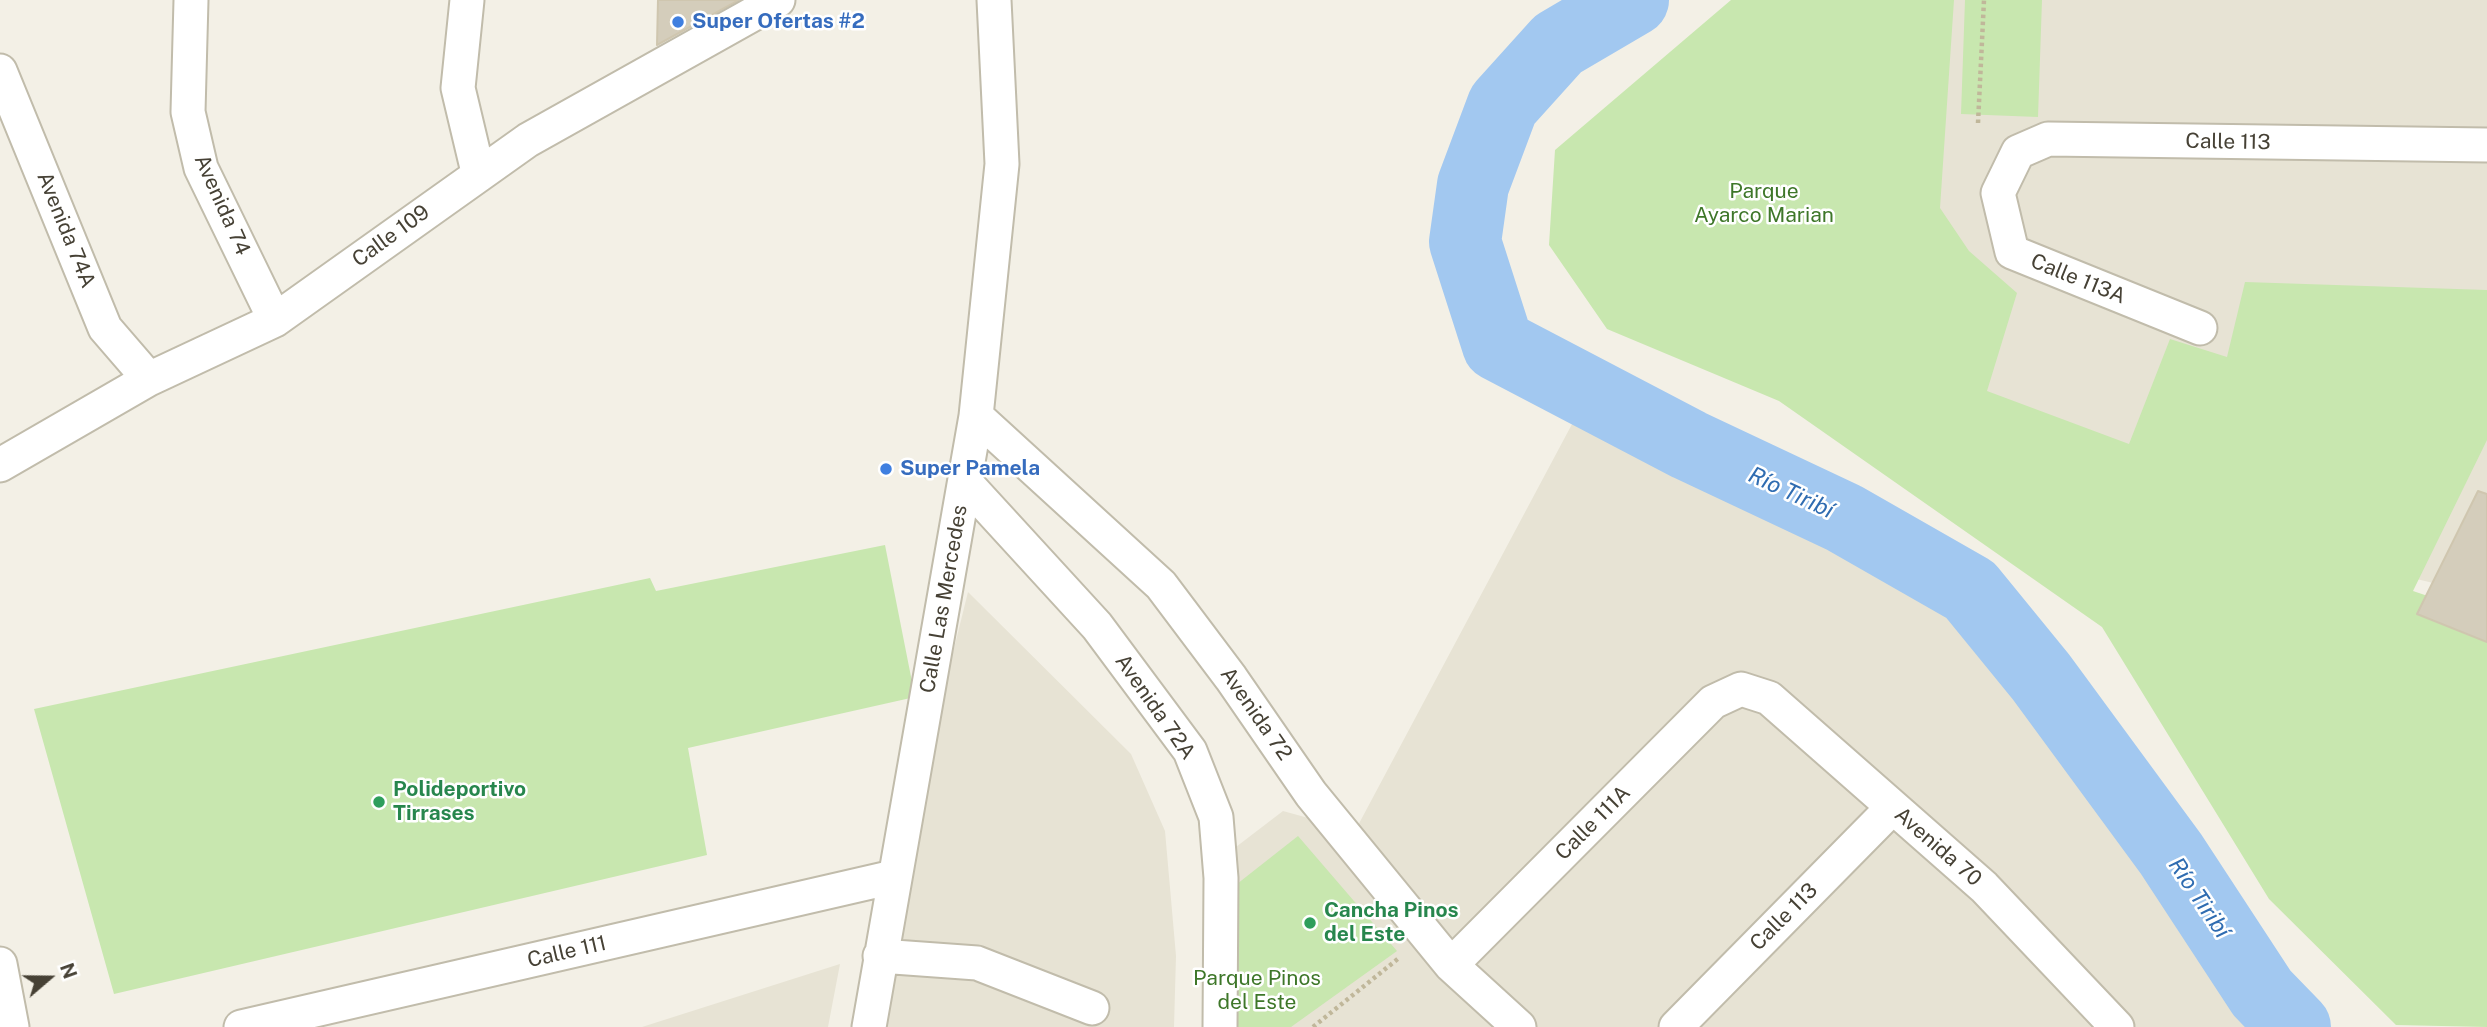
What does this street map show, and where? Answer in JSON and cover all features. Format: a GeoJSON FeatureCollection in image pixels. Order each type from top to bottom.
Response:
{"type":"FeatureCollection","features":[{"type":"Feature","properties":{"kind":"street","name":"Avenida 74"},"geometry":{"type":"LineString","coordinates":[[191,0],[188,112],[201,168],[275,320]]}},
{"type":"Feature","properties":{"kind":"street"},"geometry":{"type":"LineString","coordinates":[[467,0],[458,88],[478,172]]}},
{"type":"Feature","properties":{"kind":"street","name":"Calle 109"},"geometry":{"type":"LineString","coordinates":[[0,465],[149,379],[275,320],[478,172],[528,140],[778,0]]}},
{"type":"Feature","properties":{"kind":"street","name":"Calle Las Mercedes"},"geometry":{"type":"LineString","coordinates":[[869,1027],[893,877],[976,416],[1002,164],[994,0]]}},
{"type":"Feature","properties":{"kind":"street","name":"Avenida 74A"},"geometry":{"type":"LineString","coordinates":[[0,71],[105,328],[149,379]]}},
{"type":"Feature","properties":{"kind":"street","name":"Calle 113"},"geometry":{"type":"LineString","coordinates":[[1997,193],[2018,152],[2048,139],[2487,145]]}},
{"type":"Feature","properties":{"kind":"street","name":"Calle 113A"},"geometry":{"type":"LineString","coordinates":[[1997,193],[2012,252],[2200,328]]}},
{"type":"Feature","properties":{"kind":"street","name":"Avenida 72"},"geometry":{"type":"LineString","coordinates":[[976,416],[1161,585],[1231,678],[1311,794],[1451,965],[1519,1027]]}},
{"type":"Feature","properties":{"kind":"street","name":"Avenida 72A"},"geometry":{"type":"LineString","coordinates":[[965,482],[1097,626],[1150,694],[1189,751],[1216,817],[1221,878],[1220,1027]]}},
{"type":"Feature","properties":{"kind":"street","name":"Avenida 70"},"geometry":{"type":"LineString","coordinates":[[1741,689],[1769,698],[1984,887],[2117,1027]]}},
{"type":"Feature","properties":{"kind":"street","name":"Calle 111A"},"geometry":{"type":"LineString","coordinates":[[1451,965],[1713,702],[1741,689]]}},
{"type":"Feature","properties":{"kind":"street","name":"Calle 113"},"geometry":{"type":"LineString","coordinates":[[1676,1027],[1893,807]]}},
{"type":"Feature","properties":{"kind":"street","name":"Calle 111"},"geometry":{"type":"LineString","coordinates":[[241,1027],[893,877]]}},
{"type":"Feature","properties":{"kind":"street"},"geometry":{"type":"LineString","coordinates":[[880,956],[976,963],[1092,1008]]}},
{"type":"Feature","properties":{"kind":"street"},"geometry":{"type":"LineString","coordinates":[[0,964],[12,1027]]}},
{"type":"Feature","properties":{"kind":"path"},"geometry":{"type":"LineString","coordinates":[[1978,123],[1984,0]]}},
{"type":"Feature","properties":{"kind":"path"},"geometry":{"type":"LineString","coordinates":[[1313,1027],[1427,935]]}},
{"type":"Feature","properties":{"kind":"shaded area"},"geometry":{"type":"Polygon","coordinates":[[[1772,0],[2487,0],[2487,596],[2313,554],[1935,443],[1772,0]]]}},
{"type":"Feature","properties":{"kind":"shaded area"},"geometry":{"type":"Polygon","coordinates":[[[1579,411],[1961,614],[2262,1027],[1235,1027],[1232,850],[1283,811],[1355,831],[1579,411]]]}},
{"type":"Feature","properties":{"kind":"shaded area"},"geometry":{"type":"Polygon","coordinates":[[[968,592],[1131,754],[1165,831],[1176,956],[1174,1027],[886,1027],[940,705],[968,592]]]}},
{"type":"Feature","properties":{"kind":"shaded area"},"geometry":{"type":"Polygon","coordinates":[[[840,964],[828,1027],[642,1027],[840,964]]]}},
{"type":"Feature","properties":{"kind":"green space","name":"Parque Ayarco Marian"},"geometry":{"type":"Polygon","coordinates":[[[1731,0],[1954,0],[1940,208],[1969,251],[2017,293],[1987,391],[2129,444],[2170,339],[2227,357],[2245,282],[2487,290],[2487,440],[2413,591],[2487,616],[2487,1027],[2396,1025],[2269,899],[2102,627],[1779,401],[1607,329],[1549,245],[1555,150],[1731,0]]]}},
{"type":"Feature","properties":{"kind":"green space"},"geometry":{"type":"Polygon","coordinates":[[[1965,0],[2042,0],[2038,117],[1961,114],[1965,0]]]}},
{"type":"Feature","properties":{"kind":"green space","name":"Polideportivo Tirrases"},"geometry":{"type":"Polygon","coordinates":[[[885,545],[915,697],[688,748],[707,855],[114,994],[34,709],[650,578],[656,591],[885,545]]]}},
{"type":"Feature","properties":{"kind":"green space","name":"Cancha Pinos del Este"},"geometry":{"type":"Polygon","coordinates":[[[1298,836],[1397,951],[1291,1027],[1220,1027],[1223,895],[1298,836]]]}},
{"type":"Feature","properties":{"kind":"building","name":"Super Ofertas #2"},"geometry":{"type":"Polygon","coordinates":[[[658,0],[739,0],[657,45],[658,0]]]}},
{"type":"Feature","properties":{"kind":"building"},"geometry":{"type":"Polygon","coordinates":[[[2478,491],[2487,494],[2487,642],[2417,614],[2478,491]]]}},
{"type":"Feature","properties":{"kind":"waterway","name":"Río Tiribí"},"geometry":{"type":"LineString","coordinates":[[1633,0],[1558,44],[1503,105],[1473,185],[1465,242],[1498,345],[1689,445],[1844,518],[1970,590],[2041,677],[2171,854],[2262,993],[2295,1027]]}},
{"type":"Feature","properties":{"kind":"place","name":"Super Ofertas #2"},"geometry":{"type":"Point","coordinates":[678,22]}},
{"type":"Feature","properties":{"kind":"place","name":"Super Pamela"},"geometry":{"type":"Point","coordinates":[886,469]}},
{"type":"Feature","properties":{"kind":"place","name":"Polideportivo Tirrases"},"geometry":{"type":"Point","coordinates":[379,802]}},
{"type":"Feature","properties":{"kind":"place","name":"Cancha Pinos del Este"},"geometry":{"type":"Point","coordinates":[1310,923]}},
{"type":"Feature","properties":{"kind":"park label","name":"Parque Pinos del Este"},"geometry":{"type":"Point","coordinates":[1257,991]}}]}
